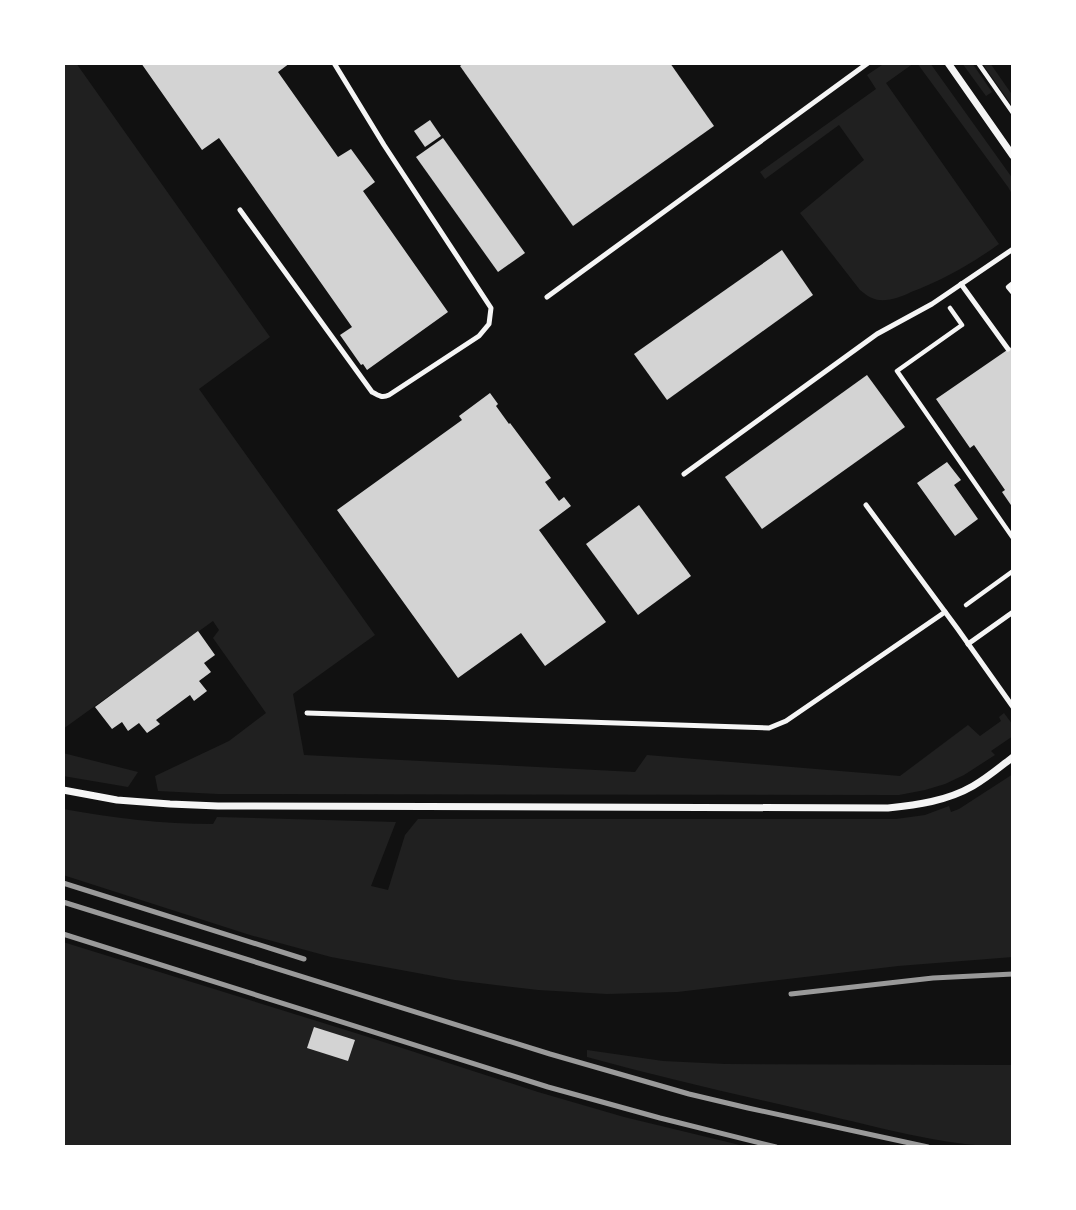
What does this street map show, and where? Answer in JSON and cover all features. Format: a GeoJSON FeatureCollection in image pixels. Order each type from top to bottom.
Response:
{"type":"FeatureCollection","features":[{"type":"Feature","properties":{"kind":"street"},"geometry":{"type":"LineString","coordinates":[[948,63],[1013,156]]}},
{"type":"Feature","properties":{"kind":"street"},"geometry":{"type":"LineString","coordinates":[[63,790],[117,800],[218,806],[888,808],[921,805],[946,798],[971,787],[1013,757]]}},
{"type":"Feature","properties":{"kind":"lane"},"geometry":{"type":"LineString","coordinates":[[240,210],[372,392],[378,396],[389,395],[479,336],[489,324],[491,308],[384,145],[334,63]]}},
{"type":"Feature","properties":{"kind":"lane"},"geometry":{"type":"LineString","coordinates":[[547,297],[868,63]]}},
{"type":"Feature","properties":{"kind":"lane"},"geometry":{"type":"LineString","coordinates":[[684,474],[877,334],[942,297],[1013,248]]}},
{"type":"Feature","properties":{"kind":"lane"},"geometry":{"type":"LineString","coordinates":[[961,284],[1008,349]]}},
{"type":"Feature","properties":{"kind":"lane"},"geometry":{"type":"LineString","coordinates":[[866,505],[1013,707]]}},
{"type":"Feature","properties":{"kind":"lane"},"geometry":{"type":"LineString","coordinates":[[307,713],[769,728],[786,721],[945,611]]}},
{"type":"Feature","properties":{"kind":"lane"},"geometry":{"type":"LineString","coordinates":[[968,643],[1013,612]]}},
{"type":"Feature","properties":{"kind":"path"},"geometry":{"type":"LineString","coordinates":[[978,63],[1013,113]]}},
{"type":"Feature","properties":{"kind":"path"},"geometry":{"type":"LineString","coordinates":[[1013,284],[1009,287],[1013,293]]}},
{"type":"Feature","properties":{"kind":"path"},"geometry":{"type":"LineString","coordinates":[[942,297],[962,325],[897,371],[1013,538]]}},
{"type":"Feature","properties":{"kind":"path"},"geometry":{"type":"LineString","coordinates":[[966,605],[1013,571]]}},
{"type":"Feature","properties":{"kind":"shaded area"},"geometry":{"type":"Polygon","coordinates":[[[63,63],[76,63],[270,337],[199,389],[375,635],[293,694],[304,755],[635,772],[647,755],[900,776],[968,725],[980,736],[1001,721],[999,717],[1004,713],[1013,725],[1013,736],[991,751],[995,755],[964,775],[945,784],[899,795],[218,794],[158,791],[155,776],[229,741],[266,713],[213,638],[219,630],[213,621],[63,729],[63,63]]]}},
{"type":"Feature","properties":{"kind":"shaded area"},"geometry":{"type":"Polygon","coordinates":[[[885,63],[914,63],[886,83],[999,244],[934,282],[899,297],[883,300],[860,290],[800,213],[864,160],[839,125],[765,179],[760,172],[876,89],[867,75],[885,63]]]}},
{"type":"Feature","properties":{"kind":"shaded area"},"geometry":{"type":"Polygon","coordinates":[[[917,63],[930,63],[1013,179],[1013,199],[1008,187],[917,63]]]}},
{"type":"Feature","properties":{"kind":"shaded area"},"geometry":{"type":"Polygon","coordinates":[[[962,63],[972,63],[992,92],[986,96],[962,63]]]}},
{"type":"Feature","properties":{"kind":"shaded area"},"geometry":{"type":"Polygon","coordinates":[[[982,63],[990,63],[1013,96],[1013,107],[982,63]]]}},
{"type":"Feature","properties":{"kind":"shaded area"},"geometry":{"type":"Polygon","coordinates":[[[63,753],[138,772],[128,787],[63,776],[63,753]]]}},
{"type":"Feature","properties":{"kind":"shaded area"},"geometry":{"type":"Polygon","coordinates":[[[1013,774],[1013,957],[898,966],[677,992],[607,994],[538,990],[455,980],[331,957],[250,935],[63,875],[63,809],[138,820],[194,824],[213,824],[217,817],[396,822],[371,886],[388,890],[405,835],[418,819],[896,819],[925,815],[949,806],[951,812],[959,809],[1013,774]]]}},
{"type":"Feature","properties":{"kind":"shaded area"},"geometry":{"type":"Polygon","coordinates":[[[63,942],[538,1092],[624,1117],[748,1147],[63,1147],[63,942]]]}},
{"type":"Feature","properties":{"kind":"shaded area"},"geometry":{"type":"Polygon","coordinates":[[[587,1050],[663,1061],[725,1064],[1013,1065],[1013,1147],[944,1141],[898,1132],[617,1065],[587,1057],[587,1050]]]}},
{"type":"Feature","properties":{"kind":"building"},"geometry":{"type":"Polygon","coordinates":[[[141,63],[290,63],[278,72],[338,157],[351,149],[375,182],[363,191],[448,312],[367,370],[340,335],[352,327],[219,138],[202,150],[141,63]]]}},
{"type":"Feature","properties":{"kind":"building"},"geometry":{"type":"Polygon","coordinates":[[[464,63],[670,63],[714,126],[573,226],[460,66],[464,63]]]}},
{"type":"Feature","properties":{"kind":"building"},"geometry":{"type":"Polygon","coordinates":[[[430,120],[441,136],[425,147],[414,131],[430,120]]]}},
{"type":"Feature","properties":{"kind":"building"},"geometry":{"type":"Polygon","coordinates":[[[443,138],[525,253],[498,272],[416,157],[443,138]]]}},
{"type":"Feature","properties":{"kind":"building"},"geometry":{"type":"Polygon","coordinates":[[[782,250],[813,295],[667,400],[634,354],[782,250]]]}},
{"type":"Feature","properties":{"kind":"building"},"geometry":{"type":"Polygon","coordinates":[[[1013,346],[1013,508],[1002,492],[1005,490],[974,445],[970,448],[936,399],[1013,346]]]}},
{"type":"Feature","properties":{"kind":"building"},"geometry":{"type":"Polygon","coordinates":[[[867,375],[905,427],[762,529],[725,477],[867,375]]]}},
{"type":"Feature","properties":{"kind":"building"},"geometry":{"type":"Polygon","coordinates":[[[490,393],[498,404],[496,406],[551,478],[545,482],[559,501],[564,497],[571,506],[539,530],[606,622],[545,666],[521,633],[458,678],[337,510],[462,420],[459,416],[490,393]]]}},
{"type":"Feature","properties":{"kind":"building"},"geometry":{"type":"Polygon","coordinates":[[[947,462],[961,480],[954,485],[978,519],[955,536],[917,483],[947,462]]]}},
{"type":"Feature","properties":{"kind":"building"},"geometry":{"type":"Polygon","coordinates":[[[639,505],[691,576],[638,615],[586,544],[639,505]]]}},
{"type":"Feature","properties":{"kind":"building"},"geometry":{"type":"Polygon","coordinates":[[[198,631],[215,655],[204,663],[211,672],[199,681],[207,691],[194,701],[190,695],[156,720],[160,724],[147,733],[139,723],[128,731],[122,722],[112,729],[95,707],[198,631]]]}},
{"type":"Feature","properties":{"kind":"building"},"geometry":{"type":"Polygon","coordinates":[[[314,1027],[355,1040],[348,1061],[307,1048],[314,1027]]]}},
{"type":"Feature","properties":{"kind":"railway"},"geometry":{"type":"LineString","coordinates":[[63,883],[304,959]]}},
{"type":"Feature","properties":{"kind":"railway"},"geometry":{"type":"LineString","coordinates":[[63,902],[550,1054],[689,1094],[928,1147]]}},
{"type":"Feature","properties":{"kind":"railway"},"geometry":{"type":"LineString","coordinates":[[63,934],[548,1087],[776,1147]]}},
{"type":"Feature","properties":{"kind":"railway"},"geometry":{"type":"LineString","coordinates":[[791,994],[933,978],[1013,974]]}}]}
